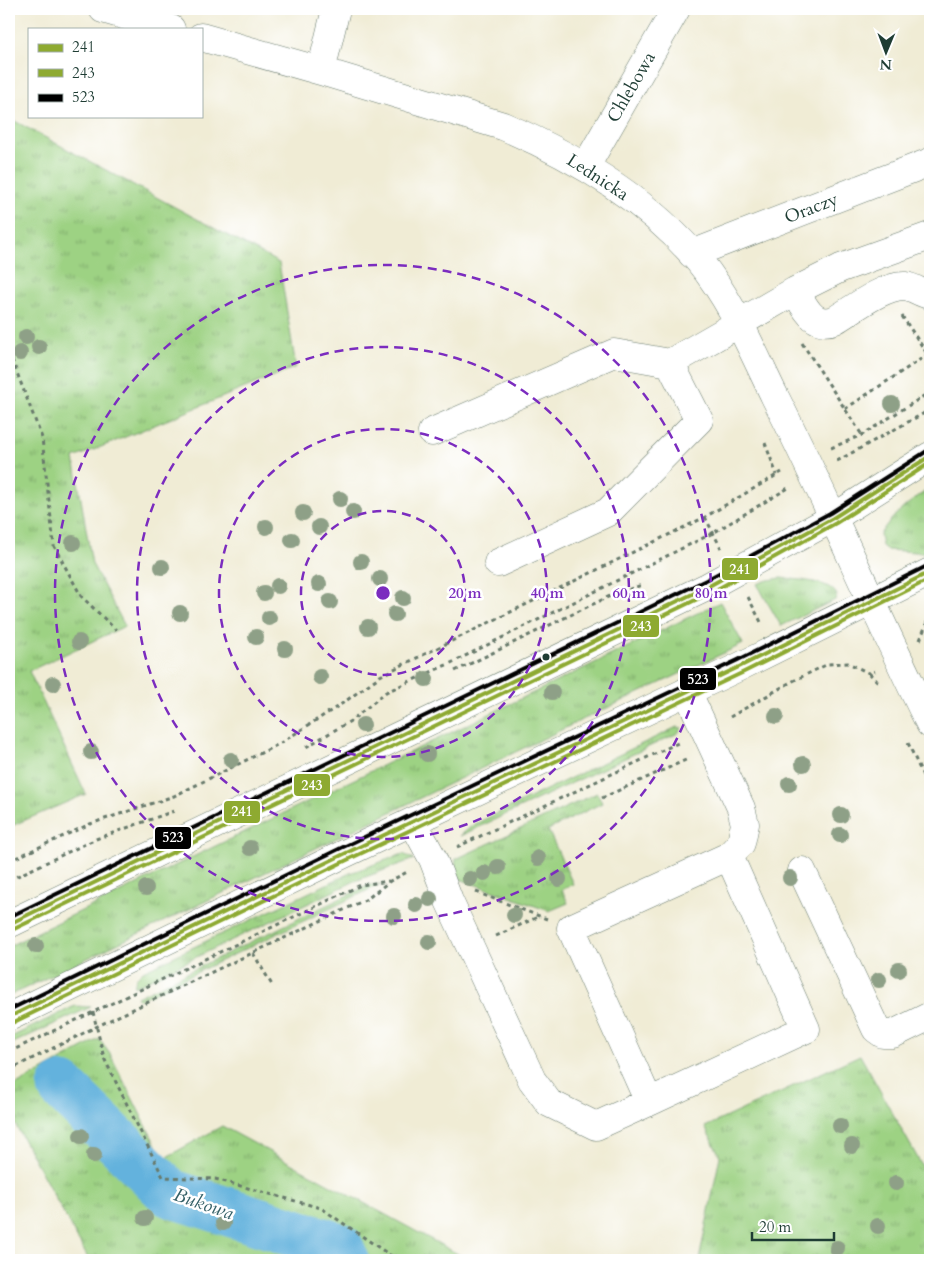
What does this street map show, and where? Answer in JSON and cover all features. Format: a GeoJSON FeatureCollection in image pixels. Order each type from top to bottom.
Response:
{"type":"FeatureCollection","features":[{"type":"Feature","properties":{"kind":"main road"},"geometry":{"type":"LineString","coordinates":[[103,9],[168,28]]}},
{"type":"Feature","properties":{"kind":"main road"},"geometry":{"type":"LineString","coordinates":[[321,71],[336,9]]}},
{"type":"Feature","properties":{"kind":"main road","name":"Chlebowa"},"geometry":{"type":"LineString","coordinates":[[586,166],[676,9]]}},
{"type":"Feature","properties":{"kind":"main road","name":"Lednicka"},"geometry":{"type":"LineString","coordinates":[[202,37],[503,126],[586,166],[646,209],[692,254],[720,288],[798,441],[871,603],[930,724]]}},
{"type":"Feature","properties":{"kind":"main road","name":"Oraczy"},"geometry":{"type":"LineString","coordinates":[[692,254],[930,162]]}},
{"type":"Feature","properties":{"kind":"main road"},"geometry":{"type":"LineString","coordinates":[[432,432],[614,353],[670,363],[795,291],[841,268],[929,237]]}},
{"type":"Feature","properties":{"kind":"main road"},"geometry":{"type":"LineString","coordinates":[[795,291],[810,314],[817,320],[826,323],[835,320],[892,288],[906,286],[930,295]]}},
{"type":"Feature","properties":{"kind":"main road"},"geometry":{"type":"LineString","coordinates":[[498,563],[608,512],[699,420],[670,363]]}},
{"type":"Feature","properties":{"kind":"main road"},"geometry":{"type":"LineString","coordinates":[[9,924],[709,586],[833,518],[930,456]]}},
{"type":"Feature","properties":{"kind":"main road"},"geometry":{"type":"LineString","coordinates":[[9,1017],[871,603],[930,572]]}},
{"type":"Feature","properties":{"kind":"main road"},"geometry":{"type":"LineString","coordinates":[[649,1102],[571,928],[729,856],[741,844],[745,824],[741,808],[687,691]]}},
{"type":"Feature","properties":{"kind":"main road"},"geometry":{"type":"LineString","coordinates":[[414,822],[433,859],[449,901],[532,1080],[549,1103],[596,1126],[806,1029],[729,856]]}},
{"type":"Feature","properties":{"kind":"main road"},"geometry":{"type":"LineString","coordinates":[[802,871],[876,1029],[883,1034],[893,1034],[930,1016]]}},
{"type":"Feature","properties":{"kind":"path"},"geometry":{"type":"LineString","coordinates":[[845,409],[929,354],[886,290]]}},
{"type":"Feature","properties":{"kind":"path"},"geometry":{"type":"LineString","coordinates":[[800,339],[862,435]]}},
{"type":"Feature","properties":{"kind":"path"},"geometry":{"type":"LineString","coordinates":[[9,352],[42,438],[54,546],[81,596],[116,630]]}},
{"type":"Feature","properties":{"kind":"path"},"geometry":{"type":"LineString","coordinates":[[830,448],[862,435],[930,392]]}},
{"type":"Feature","properties":{"kind":"path"},"geometry":{"type":"LineString","coordinates":[[833,463],[930,410]]}},
{"type":"Feature","properties":{"kind":"path"},"geometry":{"type":"LineString","coordinates":[[9,862],[90,824],[174,796],[279,744],[343,703],[380,676],[705,517],[784,471]]}},
{"type":"Feature","properties":{"kind":"path"},"geometry":{"type":"LineString","coordinates":[[301,750],[352,720],[386,692],[451,663],[713,533],[788,488]]}},
{"type":"Feature","properties":{"kind":"path"},"geometry":{"type":"LineString","coordinates":[[705,517],[723,552]]}},
{"type":"Feature","properties":{"kind":"path"},"geometry":{"type":"LineString","coordinates":[[455,671],[612,595],[647,584]]}},
{"type":"Feature","properties":{"kind":"path"},"geometry":{"type":"LineString","coordinates":[[747,595],[764,627]]}},
{"type":"Feature","properties":{"kind":"path"},"geometry":{"type":"LineString","coordinates":[[918,646],[930,615]]}},
{"type":"Feature","properties":{"kind":"path"},"geometry":{"type":"LineString","coordinates":[[452,850],[706,730],[790,682],[828,664],[848,663],[869,673],[877,670]]}},
{"type":"Feature","properties":{"kind":"path"},"geometry":{"type":"LineString","coordinates":[[602,798],[685,761]]}},
{"type":"Feature","properties":{"kind":"path"},"geometry":{"type":"LineString","coordinates":[[9,880],[96,839],[182,808]]}},
{"type":"Feature","properties":{"kind":"path"},"geometry":{"type":"LineString","coordinates":[[9,1070],[97,1026],[367,899],[390,881],[412,870]]}},
{"type":"Feature","properties":{"kind":"path"},"geometry":{"type":"LineString","coordinates":[[9,1052],[361,885],[390,881]]}},
{"type":"Feature","properties":{"kind":"path"},"geometry":{"type":"LineString","coordinates":[[469,890],[571,928]]}},
{"type":"Feature","properties":{"kind":"path"},"geometry":{"type":"LineString","coordinates":[[493,937],[540,916]]}},
{"type":"Feature","properties":{"kind":"path"},"geometry":{"type":"LineString","coordinates":[[253,954],[272,985]]}},
{"type":"Feature","properties":{"kind":"path"},"geometry":{"type":"LineString","coordinates":[[93,1012],[104,1058],[164,1177],[215,1179],[321,1208],[397,1260]]}},
{"type":"Feature","properties":{"kind":"green space"},"geometry":{"type":"Polygon","coordinates":[[[9,118],[279,263],[296,367],[74,458],[92,564],[125,626],[29,671],[86,794],[9,827],[9,326],[13,325],[9,311],[9,118]]]}},
{"type":"Feature","properties":{"kind":"green space"},"geometry":{"type":"Polygon","coordinates":[[[930,488],[930,553],[887,550],[882,546],[880,534],[897,514],[930,488]]]}},
{"type":"Feature","properties":{"kind":"green space"},"geometry":{"type":"Polygon","coordinates":[[[781,578],[803,580],[827,586],[837,595],[835,600],[781,626],[757,584],[781,578]]]}},
{"type":"Feature","properties":{"kind":"green space"},"geometry":{"type":"Polygon","coordinates":[[[720,602],[743,644],[9,996],[9,946],[720,602]]]}},
{"type":"Feature","properties":{"kind":"green space"},"geometry":{"type":"Polygon","coordinates":[[[677,727],[682,728],[678,733],[460,836],[473,825],[677,727]]]}},
{"type":"Feature","properties":{"kind":"green space"},"geometry":{"type":"Polygon","coordinates":[[[597,793],[602,803],[548,830],[573,884],[562,890],[568,903],[549,911],[460,879],[455,865],[456,859],[597,793]]]}},
{"type":"Feature","properties":{"kind":"green space"},"geometry":{"type":"Polygon","coordinates":[[[403,854],[414,859],[355,881],[134,987],[136,978],[143,971],[350,873],[403,854]]]}},
{"type":"Feature","properties":{"kind":"green space"},"geometry":{"type":"Polygon","coordinates":[[[381,884],[139,1000],[137,997],[369,885],[381,884]]]}},
{"type":"Feature","properties":{"kind":"green space"},"geometry":{"type":"Polygon","coordinates":[[[75,1006],[91,1007],[9,1045],[9,1038],[75,1006]]]}},
{"type":"Feature","properties":{"kind":"green space"},"geometry":{"type":"Polygon","coordinates":[[[99,1039],[110,1054],[163,1159],[222,1126],[469,1260],[89,1260],[9,1113],[9,1089],[99,1039]]]}},
{"type":"Feature","properties":{"kind":"green space"},"geometry":{"type":"Polygon","coordinates":[[[860,1055],[930,1180],[930,1260],[699,1260],[720,1156],[705,1127],[860,1055]]]}},
{"type":"Feature","properties":{"kind":"waterway","name":"Bukowa"},"geometry":{"type":"LineString","coordinates":[[62,1087],[170,1193],[339,1247],[345,1260]]}},
{"type":"Feature","properties":{"kind":"transit line","name":"523"},"geometry":{"type":"LineString","coordinates":[[9,917],[706,580],[830,513],[927,451]]}},
{"type":"Feature","properties":{"kind":"transit line","name":"241"},"geometry":{"type":"LineString","coordinates":[[9,924],[709,586],[833,518],[930,456]]}},
{"type":"Feature","properties":{"kind":"transit line","name":"243"},"geometry":{"type":"LineString","coordinates":[[12,930],[712,592],[836,523],[930,463]]}},
{"type":"Feature","properties":{"kind":"transit line","name":"523"},"geometry":{"type":"LineString","coordinates":[[9,1010],[339,849],[738,660],[927,566]]}},
{"type":"Feature","properties":{"kind":"transit line","name":"241"},"geometry":{"type":"LineString","coordinates":[[9,1017],[342,855],[741,666],[930,572]]}},
{"type":"Feature","properties":{"kind":"transit line","name":"243"},"geometry":{"type":"LineString","coordinates":[[12,1023],[345,861],[744,672],[930,579]]}}]}
